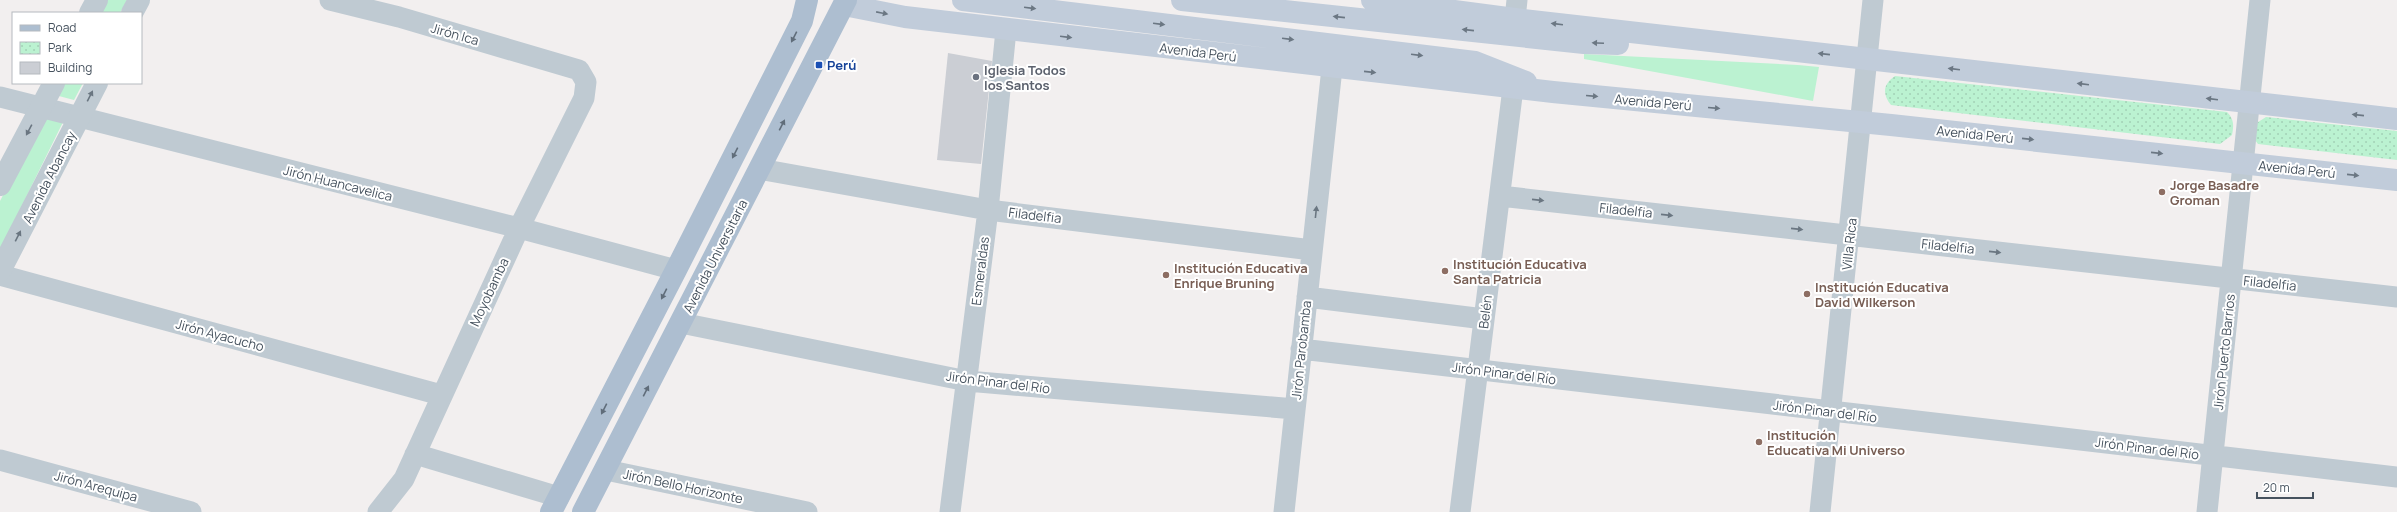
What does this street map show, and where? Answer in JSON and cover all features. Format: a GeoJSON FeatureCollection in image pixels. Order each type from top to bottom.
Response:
{"type":"FeatureCollection","features":[{"type":"Feature","properties":{"kind":"main road"},"geometry":{"type":"LineString","coordinates":[[555,504],[802,21],[806,0]]}},
{"type":"Feature","properties":{"kind":"main road","name":"Avenida Perú"},"geometry":{"type":"LineString","coordinates":[[963,0],[1476,62],[1553,92]]}},
{"type":"Feature","properties":{"kind":"main road"},"geometry":{"type":"LineString","coordinates":[[1182,0],[1584,43],[1791,51]]}},
{"type":"Feature","properties":{"kind":"main road"},"geometry":{"type":"LineString","coordinates":[[1372,0],[1516,9],[1791,51],[2250,104],[2397,119]]}},
{"type":"Feature","properties":{"kind":"main road","name":"Avenida Perú"},"geometry":{"type":"LineString","coordinates":[[845,2],[905,17],[1332,68],[1513,88],[1861,122],[2397,180]]}},
{"type":"Feature","properties":{"kind":"main road","name":"Avenida Universitaria"},"geometry":{"type":"LineString","coordinates":[[583,512],[606,470],[845,2]]}},
{"type":"Feature","properties":{"kind":"street"},"geometry":{"type":"LineString","coordinates":[[91,12],[97,0]]}},
{"type":"Feature","properties":{"kind":"street"},"geometry":{"type":"LineString","coordinates":[[133,12],[139,0]]}},
{"type":"Feature","properties":{"kind":"street","name":"Jirón Ica"},"geometry":{"type":"LineString","coordinates":[[330,0],[402,9],[579,70]]}},
{"type":"Feature","properties":{"kind":"street","name":"Villa Rica"},"geometry":{"type":"LineString","coordinates":[[1820,512],[1850,235],[1866,59],[1873,0]]}},
{"type":"Feature","properties":{"kind":"street","name":"Jirón Puerto Barrios"},"geometry":{"type":"LineString","coordinates":[[2207,512],[2260,0]]}},
{"type":"Feature","properties":{"kind":"street","name":"Esmeraldas"},"geometry":{"type":"LineString","coordinates":[[950,512],[988,210],[1006,30]]}},
{"type":"Feature","properties":{"kind":"street","name":"Jirón Parobamba"},"geometry":{"type":"LineString","coordinates":[[1284,512],[1332,68]]}},
{"type":"Feature","properties":{"kind":"street","name":"Moyobamba"},"geometry":{"type":"LineString","coordinates":[[378,512],[404,478],[519,228],[584,98],[586,82],[579,70]]}},
{"type":"Feature","properties":{"kind":"street"},"geometry":{"type":"LineString","coordinates":[[0,185],[53,84]]}},
{"type":"Feature","properties":{"kind":"street","name":"Avenida Abancay"},"geometry":{"type":"LineString","coordinates":[[0,271],[96,84]]}},
{"type":"Feature","properties":{"kind":"street","name":"Belén"},"geometry":{"type":"LineString","coordinates":[[1460,512],[1513,88]]}},
{"type":"Feature","properties":{"kind":"street","name":"Jirón Huancavelica"},"geometry":{"type":"LineString","coordinates":[[0,97],[519,228],[676,270]]}},
{"type":"Feature","properties":{"kind":"street","name":"Filadelfia"},"geometry":{"type":"LineString","coordinates":[[759,169],[988,210],[1312,250]]}},
{"type":"Feature","properties":{"kind":"street","name":"Filadelfia"},"geometry":{"type":"LineString","coordinates":[[1500,196],[2397,297]]}},
{"type":"Feature","properties":{"kind":"street","name":"Jirón Ayacucho"},"geometry":{"type":"LineString","coordinates":[[0,275],[441,395]]}},
{"type":"Feature","properties":{"kind":"street"},"geometry":{"type":"LineString","coordinates":[[1307,297],[1484,319]]}},
{"type":"Feature","properties":{"kind":"street","name":"Jirón Pinar del Río"},"geometry":{"type":"LineString","coordinates":[[681,323],[966,381],[1295,410]]}},
{"type":"Feature","properties":{"kind":"street","name":"Jirón Pinar del Río"},"geometry":{"type":"LineString","coordinates":[[1301,349],[2397,477]]}},
{"type":"Feature","properties":{"kind":"street"},"geometry":{"type":"LineString","coordinates":[[415,454],[555,504]]}},
{"type":"Feature","properties":{"kind":"street","name":"Jirón Arequipa"},"geometry":{"type":"LineString","coordinates":[[0,460],[155,508],[191,512]]}},
{"type":"Feature","properties":{"kind":"street","name":"Jirón Bello Horizonte"},"geometry":{"type":"LineString","coordinates":[[606,470],[807,512]]}},
{"type":"Feature","properties":{"kind":"green space"},"geometry":{"type":"Polygon","coordinates":[[[104,0],[127,0],[121,12],[98,12],[104,0]]]}},
{"type":"Feature","properties":{"kind":"green space"},"geometry":{"type":"Polygon","coordinates":[[[1584,54],[1819,67],[1813,101],[1584,59],[1584,54]]]}},
{"type":"Feature","properties":{"kind":"green space"},"geometry":{"type":"Polygon","coordinates":[[[1895,76],[2227,112],[2232,120],[2233,131],[2232,135],[2220,144],[1891,105],[1886,97],[1885,89],[1888,82],[1895,76]]]}},
{"type":"Feature","properties":{"kind":"green space"},"geometry":{"type":"Polygon","coordinates":[[[60,84],[82,84],[74,100],[55,95],[60,84]]]}},
{"type":"Feature","properties":{"kind":"green space"},"geometry":{"type":"Polygon","coordinates":[[[45,113],[64,120],[0,250],[0,201],[45,113]]]}},
{"type":"Feature","properties":{"kind":"green space"},"geometry":{"type":"Polygon","coordinates":[[[2266,117],[2397,131],[2397,160],[2258,144],[2255,140],[2255,124],[2266,117]]]}},
{"type":"Feature","properties":{"kind":"building"},"geometry":{"type":"Polygon","coordinates":[[[948,53],[992,61],[981,164],[937,160],[948,53]]]}},
{"type":"Feature","properties":{"kind":"place","name":"Perú"},"geometry":{"type":"Point","coordinates":[819,65]}},
{"type":"Feature","properties":{"kind":"place","name":"Iglesia Todos los Santos"},"geometry":{"type":"Point","coordinates":[976,77]}},
{"type":"Feature","properties":{"kind":"place","name":"Jorge Basadre Groman"},"geometry":{"type":"Point","coordinates":[2162,192]}},
{"type":"Feature","properties":{"kind":"place","name":"Institución Educativa Santa Patricia"},"geometry":{"type":"Point","coordinates":[1445,271]}},
{"type":"Feature","properties":{"kind":"place","name":"Institución Educativa Enrique Bruning"},"geometry":{"type":"Point","coordinates":[1166,275]}},
{"type":"Feature","properties":{"kind":"place","name":"Institución Educativa David Wilkerson"},"geometry":{"type":"Point","coordinates":[1807,294]}},
{"type":"Feature","properties":{"kind":"place","name":"Institución Educativa Mi Universo"},"geometry":{"type":"Point","coordinates":[1759,442]}}]}
